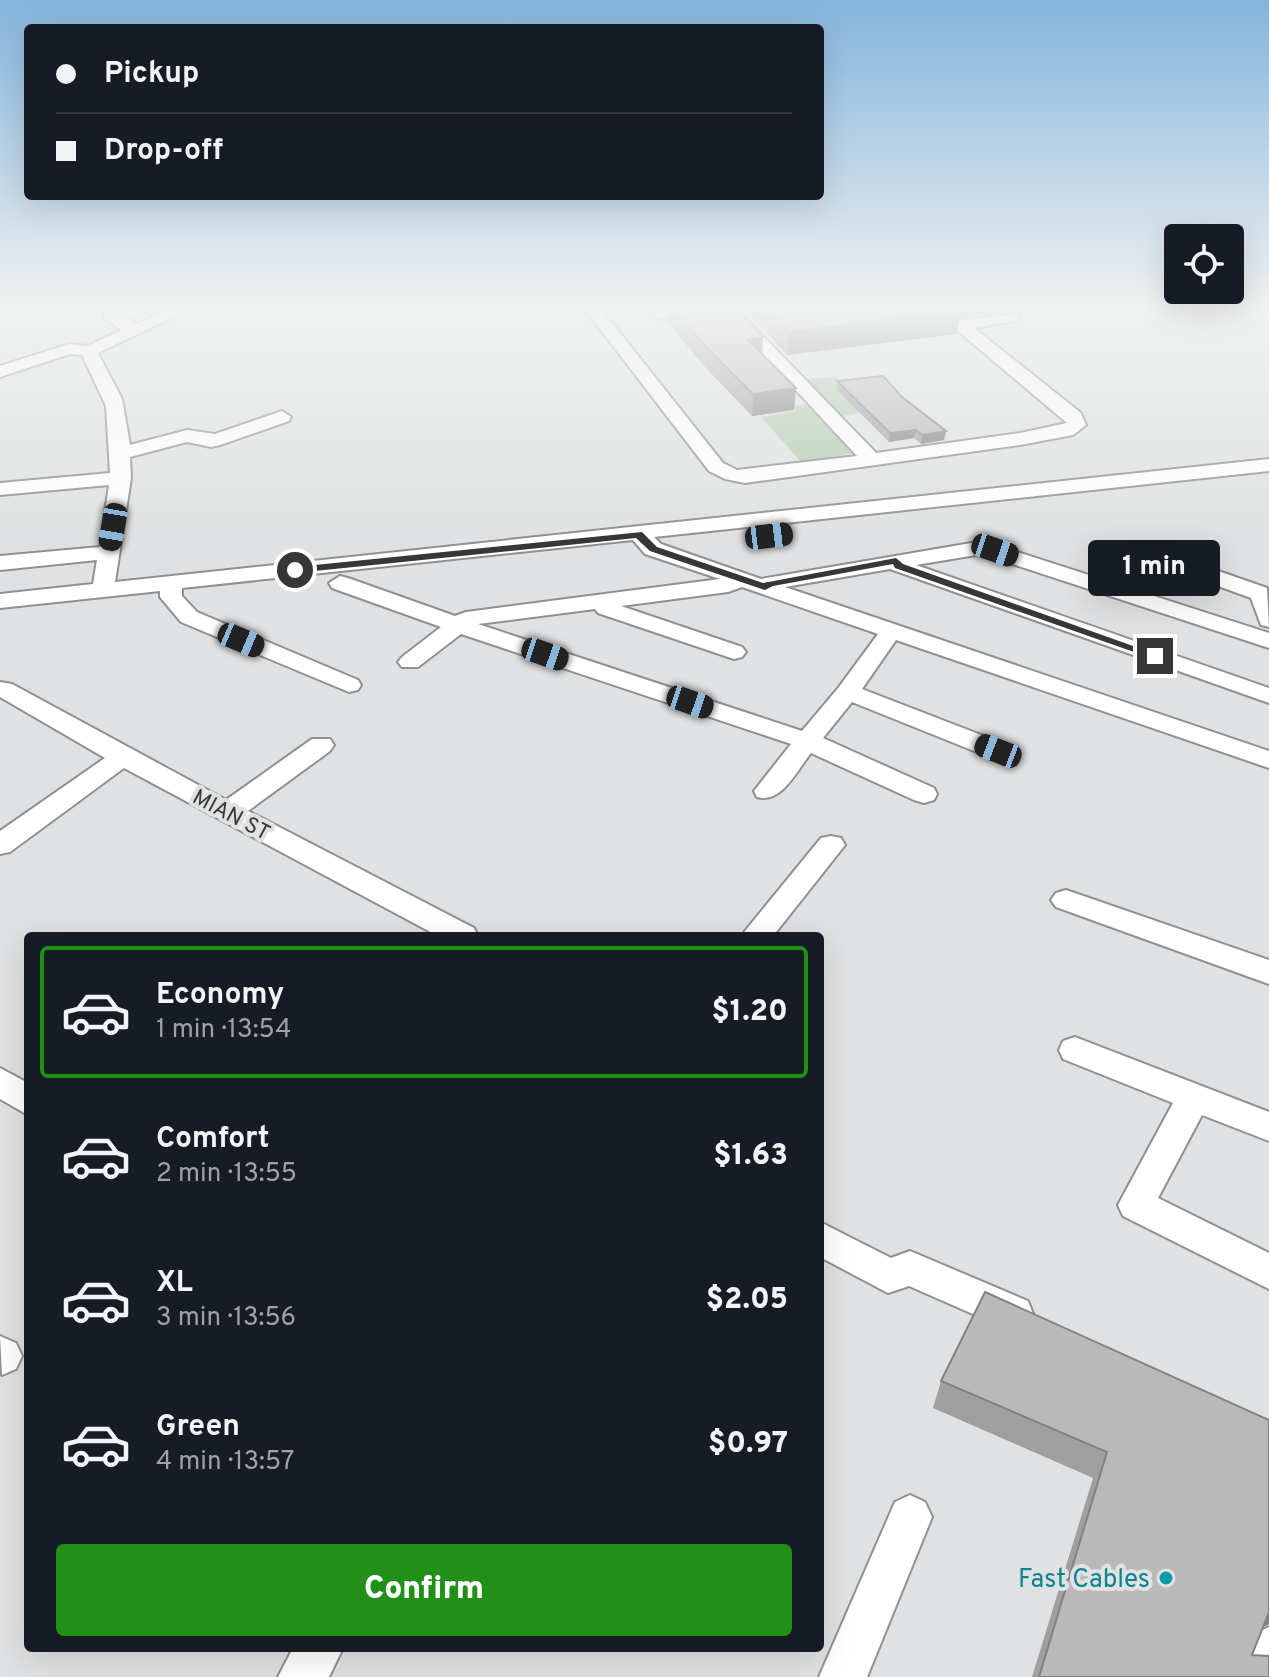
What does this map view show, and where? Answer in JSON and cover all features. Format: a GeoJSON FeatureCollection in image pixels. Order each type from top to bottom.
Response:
{"type":"FeatureCollection","features":[{"type":"Feature","properties":{"kind":"street"},"geometry":{"type":"LineString","coordinates":[[103,589],[123,453],[115,405],[106,382]]}},
{"type":"Feature","properties":{"kind":"street"},"geometry":{"type":"LineString","coordinates":[[650,382],[720,471],[745,477],[1066,431],[1077,425],[1074,417],[1031,382]]}},
{"type":"Feature","properties":{"kind":"street"},"geometry":{"type":"LineString","coordinates":[[799,382],[872,460]]}},
{"type":"Feature","properties":{"kind":"street"},"geometry":{"type":"LineString","coordinates":[[123,453],[187,436],[211,441],[220,439],[282,417]]}},
{"type":"Feature","properties":{"kind":"street"},"geometry":{"type":"LineString","coordinates":[[406,572],[1269,465]]}},
{"type":"Feature","properties":{"kind":"street"},"geometry":{"type":"LineString","coordinates":[[0,489],[121,478]]}},
{"type":"Feature","properties":{"kind":"street"},"geometry":{"type":"LineString","coordinates":[[0,601],[103,589],[914,519]]}},
{"type":"Feature","properties":{"kind":"street"},"geometry":{"type":"LineString","coordinates":[[646,542],[740,579],[1269,760]]}},
{"type":"Feature","properties":{"kind":"street"},"geometry":{"type":"LineString","coordinates":[[765,587],[769,583],[975,547],[989,548],[1269,641]]}},
{"type":"Feature","properties":{"kind":"street"},"geometry":{"type":"LineString","coordinates":[[0,563],[109,552]]}},
{"type":"Feature","properties":{"kind":"street"},"geometry":{"type":"LineString","coordinates":[[1155,555],[1259,593],[1266,602],[1269,620]]}},
{"type":"Feature","properties":{"kind":"street"},"geometry":{"type":"LineString","coordinates":[[896,561],[899,566],[1269,696]]}},
{"type":"Feature","properties":{"kind":"street"},"geometry":{"type":"LineString","coordinates":[[410,662],[466,619],[728,585],[740,579]]}},
{"type":"Feature","properties":{"kind":"street"},"geometry":{"type":"LineString","coordinates":[[171,583],[171,597],[189,617],[349,685]]}},
{"type":"Feature","properties":{"kind":"street"},"geometry":{"type":"LineString","coordinates":[[340,583],[807,741],[924,794]]}},
{"type":"Feature","properties":{"kind":"street"},"geometry":{"type":"LineString","coordinates":[[601,602],[606,608],[734,652]]}},
{"type":"Feature","properties":{"kind":"street"},"geometry":{"type":"LineString","coordinates":[[767,791],[848,692],[892,630]]}},
{"type":"Feature","properties":{"kind":"street","name":"MIAN ST"},"geometry":{"type":"LineString","coordinates":[[1,689],[123,757],[455,932]]}},
{"type":"Feature","properties":{"kind":"street"},"geometry":{"type":"LineString","coordinates":[[848,692],[998,751]]}},
{"type":"Feature","properties":{"kind":"street"},"geometry":{"type":"LineString","coordinates":[[228,812],[321,745]]}},
{"type":"Feature","properties":{"kind":"street"},"geometry":{"type":"LineString","coordinates":[[0,845],[123,757]]}},
{"type":"Feature","properties":{"kind":"street"},"geometry":{"type":"LineString","coordinates":[[759,932],[831,845]]}},
{"type":"Feature","properties":{"kind":"street"},"geometry":{"type":"LineString","coordinates":[[1066,900],[1269,972]]}},
{"type":"Feature","properties":{"kind":"street"},"geometry":{"type":"LineString","coordinates":[[1075,1050],[1269,1127]]}},
{"type":"Feature","properties":{"kind":"street"},"geometry":{"type":"LineString","coordinates":[[0,1081],[24,1098]]}},
{"type":"Feature","properties":{"kind":"street"},"geometry":{"type":"LineString","coordinates":[[1194,1097],[1136,1205],[1269,1272]]}},
{"type":"Feature","properties":{"kind":"street"},"geometry":{"type":"LineString","coordinates":[[824,1240],[888,1276],[910,1268],[1040,1326]]}},
{"type":"Feature","properties":{"kind":"street"},"geometry":{"type":"LineString","coordinates":[[843,1677],[910,1517]]}},
{"type":"Feature","properties":{"kind":"street"},"geometry":{"type":"LineString","coordinates":[[1259,1677],[1269,1650]]}},
{"type":"Feature","properties":{"kind":"street"},"geometry":{"type":"LineString","coordinates":[[302,1677],[318,1652]]}},
{"type":"Feature","properties":{"kind":"green space"},"geometry":{"type":"Polygon","coordinates":[[[806,382],[842,382],[872,411],[840,416],[806,382]]]}},
{"type":"Feature","properties":{"kind":"green space"},"geometry":{"type":"Polygon","coordinates":[[[807,404],[853,453],[802,463],[761,417],[797,411],[793,406],[807,404]]]}},
{"type":"Feature","properties":{"kind":"building"},"geometry":{"type":"Polygon","coordinates":[[[741,382],[790,382],[796,388],[753,394],[741,382]]]}},
{"type":"Feature","properties":{"kind":"building"},"geometry":{"type":"Polygon","coordinates":[[[838,382],[889,382],[902,397],[946,431],[922,435],[916,430],[890,433],[838,382]]]}},
{"type":"Feature","properties":{"kind":"building","name":"Fast Cables"},"geometry":{"type":"Polygon","coordinates":[[[985,1292],[1269,1420],[1269,1612],[1252,1655],[1269,1656],[1269,1677],[1039,1677],[1107,1452],[941,1381],[985,1292]]]}},
{"type":"Feature","properties":{"kind":"place","name":"Fast Cables"},"geometry":{"type":"Point","coordinates":[1166,1578]}},
{"type":"Feature","properties":{"kind":"route"},"geometry":{"type":"LineString","coordinates":[[295,570],[639,534],[653,549],[765,587],[769,583],[896,561],[899,566],[1155,656]]}}]}
